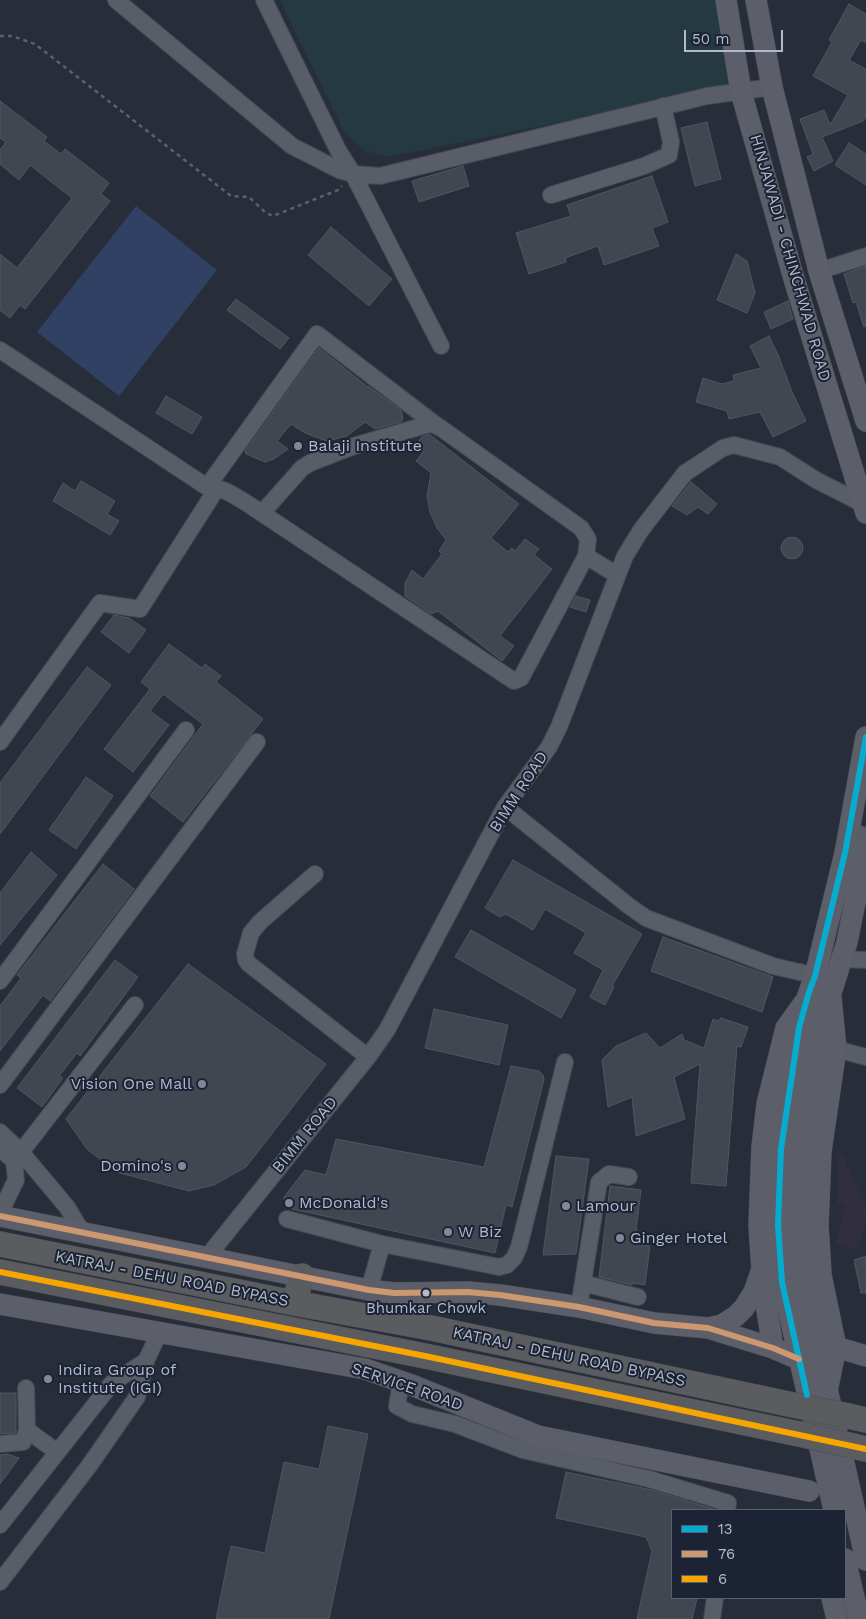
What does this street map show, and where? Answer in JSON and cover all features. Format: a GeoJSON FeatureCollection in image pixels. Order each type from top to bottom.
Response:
{"type":"FeatureCollection","features":[{"type":"Feature","properties":{"kind":"highway","name":"KATRAJ - DEHU ROAD BYPASS"},"geometry":{"type":"LineString","coordinates":[[0,1244],[294,1303],[431,1328],[855,1418]]}},
{"type":"Feature","properties":{"kind":"highway","name":"KATRAJ - DEHU ROAD BYPASS"},"geometry":{"type":"LineString","coordinates":[[0,1272],[425,1356],[799,1434],[853,1454]]}},
{"type":"Feature","properties":{"kind":"highway"},"geometry":{"type":"LineString","coordinates":[[294,1303],[302,1276]]}},
{"type":"Feature","properties":{"kind":"main road","name":"HINJAWADI - CHINCHWAD ROAD"},"geometry":{"type":"LineString","coordinates":[[726,0],[741,92],[794,279],[864,508]]}},
{"type":"Feature","properties":{"kind":"main road","name":"HINJAWADI - CHINCHWAD ROAD"},"geometry":{"type":"LineString","coordinates":[[756,0],[772,87],[819,272],[866,420]]}},
{"type":"Feature","properties":{"kind":"main road"},"geometry":{"type":"LineString","coordinates":[[866,737],[857,834],[845,852],[827,984],[806,1110],[801,1150],[798,1225],[802,1279],[827,1391],[853,1454],[866,1494]]}},
{"type":"Feature","properties":{"kind":"main road"},"geometry":{"type":"LineString","coordinates":[[773,1348],[761,1271],[759,1216],[762,1147],[767,1104],[786,1028],[807,999],[827,984],[841,959],[847,942],[866,847]]}},
{"type":"Feature","properties":{"kind":"main road"},"geometry":{"type":"LineString","coordinates":[[827,984],[836,1049],[821,1152],[818,1225],[821,1275],[836,1347],[827,1391]]}},
{"type":"Feature","properties":{"kind":"main road"},"geometry":{"type":"LineString","coordinates":[[807,999],[799,1028],[785,1116],[781,1148],[778,1225],[782,1282],[834,1509]]}},
{"type":"Feature","properties":{"kind":"main road"},"geometry":{"type":"LineString","coordinates":[[0,1215],[368,1290],[394,1293],[468,1292],[579,1307],[654,1322],[708,1328],[773,1348],[799,1359]]}},
{"type":"Feature","properties":{"kind":"main road"},"geometry":{"type":"LineString","coordinates":[[708,1328],[722,1325],[744,1308],[758,1284],[761,1271]]}},
{"type":"Feature","properties":{"kind":"main road","name":"SERVICE ROAD"},"geometry":{"type":"LineString","coordinates":[[0,1304],[365,1369],[538,1436],[811,1501]]}},
{"type":"Feature","properties":{"kind":"main road"},"geometry":{"type":"LineString","coordinates":[[836,1347],[866,1356]]}},
{"type":"Feature","properties":{"kind":"main road"},"geometry":{"type":"LineString","coordinates":[[853,1454],[866,1560]]}},
{"type":"Feature","properties":{"kind":"main road"},"geometry":{"type":"LineString","coordinates":[[811,1501],[823,1465]]}},
{"type":"Feature","properties":{"kind":"main road"},"geometry":{"type":"LineString","coordinates":[[846,1563],[859,1619]]}},
{"type":"Feature","properties":{"kind":"main road"},"geometry":{"type":"LineString","coordinates":[[832,1599],[837,1619]]}},
{"type":"Feature","properties":{"kind":"street"},"geometry":{"type":"LineString","coordinates":[[116,0],[292,146],[339,170],[353,174],[380,176],[707,96],[772,87]]}},
{"type":"Feature","properties":{"kind":"street"},"geometry":{"type":"LineString","coordinates":[[264,0],[338,150],[353,174],[441,346]]}},
{"type":"Feature","properties":{"kind":"street"},"geometry":{"type":"LineString","coordinates":[[551,195],[644,166],[669,155],[671,142],[663,106]]}},
{"type":"Feature","properties":{"kind":"street"},"geometry":{"type":"LineString","coordinates":[[819,272],[866,256]]}},
{"type":"Feature","properties":{"kind":"street"},"geometry":{"type":"LineString","coordinates":[[0,350],[212,488],[228,492],[262,513],[514,681],[521,678],[586,556],[588,540],[580,528],[442,429],[317,334],[212,488],[140,609],[100,603],[0,742]]}},
{"type":"Feature","properties":{"kind":"street"},"geometry":{"type":"LineString","coordinates":[[262,513],[302,468],[310,463],[354,446],[429,424],[442,429]]}},
{"type":"Feature","properties":{"kind":"street","name":"BIMM ROAD"},"geometry":{"type":"LineString","coordinates":[[207,1257],[368,1057],[386,1030],[505,807],[549,747],[559,727],[625,556],[641,530],[685,473],[723,448],[734,445],[780,457],[864,508]]}},
{"type":"Feature","properties":{"kind":"street"},"geometry":{"type":"LineString","coordinates":[[586,556],[617,575]]}},
{"type":"Feature","properties":{"kind":"street"},"geometry":{"type":"LineString","coordinates":[[0,981],[186,730]]}},
{"type":"Feature","properties":{"kind":"street"},"geometry":{"type":"LineString","coordinates":[[0,1085],[257,742]]}},
{"type":"Feature","properties":{"kind":"street"},"geometry":{"type":"LineString","coordinates":[[505,807],[646,918],[773,966],[827,984]]}},
{"type":"Feature","properties":{"kind":"street"},"geometry":{"type":"LineString","coordinates":[[315,874],[255,928],[247,944],[246,960],[368,1057]]}},
{"type":"Feature","properties":{"kind":"street"},"geometry":{"type":"LineString","coordinates":[[841,959],[866,960]]}},
{"type":"Feature","properties":{"kind":"street"},"geometry":{"type":"LineString","coordinates":[[0,1215],[16,1180],[17,1156],[135,1005]]}},
{"type":"Feature","properties":{"kind":"street"},"geometry":{"type":"LineString","coordinates":[[836,1049],[866,1056]]}},
{"type":"Feature","properties":{"kind":"street"},"geometry":{"type":"LineString","coordinates":[[287,1219],[382,1244],[499,1267],[507,1264],[514,1258],[519,1247],[565,1062]]}},
{"type":"Feature","properties":{"kind":"street"},"geometry":{"type":"LineString","coordinates":[[0,1132],[17,1156],[67,1207],[82,1232]]}},
{"type":"Feature","properties":{"kind":"street"},"geometry":{"type":"LineString","coordinates":[[0,1148],[17,1156]]}},
{"type":"Feature","properties":{"kind":"street"},"geometry":{"type":"LineString","coordinates":[[579,1307],[599,1182],[609,1174],[629,1177]]}},
{"type":"Feature","properties":{"kind":"street"},"geometry":{"type":"LineString","coordinates":[[368,1290],[382,1244]]}},
{"type":"Feature","properties":{"kind":"street"},"geometry":{"type":"LineString","coordinates":[[582,1283],[638,1297]]}},
{"type":"Feature","properties":{"kind":"street"},"geometry":{"type":"LineString","coordinates":[[0,1582],[89,1466],[137,1398],[146,1361],[159,1333]]}},
{"type":"Feature","properties":{"kind":"street"},"geometry":{"type":"LineString","coordinates":[[0,1525],[112,1383],[146,1361]]}},
{"type":"Feature","properties":{"kind":"street"},"geometry":{"type":"LineString","coordinates":[[402,1382],[397,1406],[412,1414],[455,1424],[523,1450],[648,1479],[720,1500],[728,1503],[727,1509]]}},
{"type":"Feature","properties":{"kind":"street"},"geometry":{"type":"LineString","coordinates":[[0,1444],[23,1442],[27,1430],[26,1388]]}},
{"type":"Feature","properties":{"kind":"street"},"geometry":{"type":"LineString","coordinates":[[27,1430],[57,1452]]}},
{"type":"Feature","properties":{"kind":"street"},"geometry":{"type":"LineString","coordinates":[[712,1619],[715,1599]]}},
{"type":"Feature","properties":{"kind":"path"},"geometry":{"type":"LineString","coordinates":[[0,36],[12,36],[35,44],[230,196],[249,197],[266,213],[273,216],[338,190],[353,174]]}},
{"type":"Feature","properties":{"kind":"shaded area"},"geometry":{"type":"Polygon","coordinates":[[[280,0],[721,0],[734,87],[388,157],[365,151],[345,134],[280,0]]]}},
{"type":"Feature","properties":{"kind":"shaded area"},"geometry":{"type":"Polygon","coordinates":[[[842,1154],[866,1204],[866,1217],[858,1249],[836,1243],[846,1204],[837,1203],[837,1155],[842,1154]]]}},
{"type":"Feature","properties":{"kind":"water"},"geometry":{"type":"Polygon","coordinates":[[[136,206],[217,270],[119,396],[37,332],[136,206]]]}},
{"type":"Feature","properties":{"kind":"building"},"geometry":{"type":"Polygon","coordinates":[[[849,4],[866,14],[866,43],[861,40],[849,60],[866,69],[866,117],[863,121],[822,137],[833,161],[814,171],[807,157],[813,154],[800,119],[824,110],[830,125],[848,95],[813,76],[832,42],[829,40],[849,4]]]}},
{"type":"Feature","properties":{"kind":"building"},"geometry":{"type":"Polygon","coordinates":[[[0,101],[47,137],[44,141],[61,154],[65,149],[109,183],[101,194],[110,201],[25,309],[20,305],[10,318],[0,310],[0,254],[17,268],[72,198],[30,165],[19,180],[0,164],[0,150],[6,142],[0,138],[0,101]]]}},
{"type":"Feature","properties":{"kind":"building"},"geometry":{"type":"Polygon","coordinates":[[[707,122],[721,179],[695,186],[681,128],[707,122]]]}},
{"type":"Feature","properties":{"kind":"building"},"geometry":{"type":"Polygon","coordinates":[[[849,143],[866,154],[866,185],[835,165],[849,143]]]}},
{"type":"Feature","properties":{"kind":"building"},"geometry":{"type":"Polygon","coordinates":[[[463,166],[469,186],[419,202],[412,181],[463,166]]]}},
{"type":"Feature","properties":{"kind":"building"},"geometry":{"type":"Polygon","coordinates":[[[652,176],[668,222],[652,228],[659,246],[604,265],[598,246],[565,258],[566,262],[529,274],[516,233],[571,216],[567,205],[652,176]]]}},
{"type":"Feature","properties":{"kind":"building"},"geometry":{"type":"Polygon","coordinates":[[[331,227],[392,279],[369,306],[308,255],[331,227]]]}},
{"type":"Feature","properties":{"kind":"building"},"geometry":{"type":"Polygon","coordinates":[[[736,254],[747,261],[755,293],[747,313],[717,300],[736,254]]]}},
{"type":"Feature","properties":{"kind":"building"},"geometry":{"type":"Polygon","coordinates":[[[866,266],[866,326],[864,327],[856,302],[853,303],[844,274],[866,266]]]}},
{"type":"Feature","properties":{"kind":"building"},"geometry":{"type":"Polygon","coordinates":[[[236,299],[289,338],[280,349],[227,310],[236,299]]]}},
{"type":"Feature","properties":{"kind":"building"},"geometry":{"type":"Polygon","coordinates":[[[788,301],[793,319],[771,329],[764,312],[788,301]]]}},
{"type":"Feature","properties":{"kind":"building"},"geometry":{"type":"Polygon","coordinates":[[[769,336],[806,421],[773,437],[760,412],[729,419],[727,411],[696,402],[703,378],[722,384],[734,381],[733,375],[761,368],[750,346],[769,336]]]}},
{"type":"Feature","properties":{"kind":"building"},"geometry":{"type":"Polygon","coordinates":[[[319,348],[368,387],[401,410],[403,419],[401,422],[375,429],[365,422],[347,436],[327,441],[305,433],[291,424],[277,441],[288,449],[274,459],[265,462],[246,454],[245,451],[319,348]]]}},
{"type":"Feature","properties":{"kind":"building"},"geometry":{"type":"Polygon","coordinates":[[[166,396],[202,417],[192,434],[156,413],[166,396]]]}},
{"type":"Feature","properties":{"kind":"building"},"geometry":{"type":"Polygon","coordinates":[[[429,434],[519,504],[491,538],[508,552],[512,548],[515,551],[525,539],[539,549],[534,555],[552,569],[500,636],[514,646],[502,661],[438,611],[431,614],[405,596],[405,583],[412,570],[423,579],[442,554],[439,551],[446,540],[437,528],[430,512],[427,496],[431,473],[416,461],[423,452],[415,445],[422,437],[429,434]]]}},
{"type":"Feature","properties":{"kind":"building"},"geometry":{"type":"Polygon","coordinates":[[[81,481],[115,501],[107,514],[119,521],[110,535],[53,501],[63,483],[75,491],[81,481]]]}},
{"type":"Feature","properties":{"kind":"building"},"geometry":{"type":"Polygon","coordinates":[[[691,482],[717,504],[708,514],[698,507],[687,515],[672,506],[691,482]]]}},
{"type":"Feature","properties":{"kind":"building"},"geometry":{"type":"Polygon","coordinates":[[[792,537],[802,544],[803,548],[796,558],[792,559],[782,552],[781,548],[788,538],[792,537]]]}},
{"type":"Feature","properties":{"kind":"building"},"geometry":{"type":"Polygon","coordinates":[[[576,596],[590,600],[586,612],[570,607],[576,596]]]}},
{"type":"Feature","properties":{"kind":"building"},"geometry":{"type":"Polygon","coordinates":[[[114,615],[129,618],[146,630],[129,653],[101,632],[114,615]]]}},
{"type":"Feature","properties":{"kind":"building"},"geometry":{"type":"Polygon","coordinates":[[[169,644],[202,668],[205,664],[221,676],[216,682],[263,719],[183,822],[150,796],[203,724],[163,694],[150,711],[169,725],[133,772],[104,749],[150,689],[141,682],[169,644]]]}},
{"type":"Feature","properties":{"kind":"building"},"geometry":{"type":"Polygon","coordinates":[[[87,667],[111,685],[0,834],[0,783],[87,667]]]}},
{"type":"Feature","properties":{"kind":"building"},"geometry":{"type":"Polygon","coordinates":[[[86,777],[113,796],[76,849],[49,830],[86,777]]]}},
{"type":"Feature","properties":{"kind":"building"},"geometry":{"type":"Polygon","coordinates":[[[31,852],[57,875],[0,945],[0,893],[31,852]]]}},
{"type":"Feature","properties":{"kind":"building"},"geometry":{"type":"Polygon","coordinates":[[[513,860],[642,934],[612,986],[614,987],[605,1005],[590,997],[603,970],[574,953],[586,933],[545,909],[533,930],[506,914],[500,917],[485,908],[513,860]]]}},
{"type":"Feature","properties":{"kind":"building"},"geometry":{"type":"Polygon","coordinates":[[[103,864],[134,889],[50,1001],[43,995],[0,1051],[0,1006],[21,978],[17,975],[103,864]]]}},
{"type":"Feature","properties":{"kind":"building"},"geometry":{"type":"Polygon","coordinates":[[[471,930],[576,990],[561,1018],[455,957],[471,930]]]}},
{"type":"Feature","properties":{"kind":"building"},"geometry":{"type":"Polygon","coordinates":[[[663,937],[773,977],[762,1012],[651,971],[663,937]]]}},
{"type":"Feature","properties":{"kind":"building"},"geometry":{"type":"Polygon","coordinates":[[[115,960],[138,977],[80,1056],[77,1053],[59,1076],[63,1078],[42,1107],[17,1088],[115,960]]]}},
{"type":"Feature","properties":{"kind":"building","name":"Vision One Mall"},"geometry":{"type":"Polygon","coordinates":[[[188,964],[326,1064],[246,1167],[214,1185],[189,1191],[116,1172],[87,1149],[66,1119],[188,964]]]}},
{"type":"Feature","properties":{"kind":"building"},"geometry":{"type":"Polygon","coordinates":[[[434,1009],[508,1025],[499,1065],[425,1048],[434,1009]]]}},
{"type":"Feature","properties":{"kind":"building"},"geometry":{"type":"Polygon","coordinates":[[[721,1018],[748,1027],[741,1047],[737,1046],[726,1186],[691,1183],[700,1064],[674,1077],[685,1119],[636,1136],[632,1097],[608,1107],[602,1060],[616,1046],[646,1033],[660,1048],[682,1034],[684,1040],[704,1048],[713,1019],[718,1021],[721,1018]]]}},
{"type":"Feature","properties":{"kind":"building"},"geometry":{"type":"Polygon","coordinates":[[[511,1066],[539,1071],[544,1079],[512,1207],[506,1205],[495,1253],[292,1209],[284,1201],[284,1197],[305,1170],[326,1175],[336,1139],[484,1167],[511,1066]]]}},
{"type":"Feature","properties":{"kind":"building","name":"Lamour"},"geometry":{"type":"Polygon","coordinates":[[[556,1156],[589,1159],[576,1254],[543,1255],[556,1156]]]}},
{"type":"Feature","properties":{"kind":"building","name":"Ginger Hotel"},"geometry":{"type":"Polygon","coordinates":[[[610,1186],[641,1190],[636,1244],[650,1246],[645,1285],[632,1283],[632,1285],[599,1277],[610,1186]]]}},
{"type":"Feature","properties":{"kind":"building"},"geometry":{"type":"Polygon","coordinates":[[[866,1256],[866,1293],[861,1293],[854,1260],[866,1256]]]}},
{"type":"Feature","properties":{"kind":"building"},"geometry":{"type":"Polygon","coordinates":[[[0,1393],[16,1393],[16,1433],[0,1434],[0,1393]]]}},
{"type":"Feature","properties":{"kind":"building"},"geometry":{"type":"Polygon","coordinates":[[[328,1426],[368,1434],[329,1619],[216,1619],[231,1546],[265,1553],[284,1462],[319,1469],[328,1426]]]}},
{"type":"Feature","properties":{"kind":"building"},"geometry":{"type":"Polygon","coordinates":[[[7,1454],[19,1458],[0,1484],[0,1455],[7,1454]]]}},
{"type":"Feature","properties":{"kind":"building"},"geometry":{"type":"Polygon","coordinates":[[[566,1472],[652,1490],[714,1509],[671,1509],[671,1599],[697,1599],[692,1619],[637,1619],[652,1551],[646,1537],[556,1518],[566,1472]]]}},
{"type":"Feature","properties":{"kind":"transit line","name":"13"},"geometry":{"type":"LineString","coordinates":[[807,1395],[782,1282],[778,1225],[781,1149],[799,1028],[815,976],[845,853],[866,737]]}},
{"type":"Feature","properties":{"kind":"transit line","name":"76"},"geometry":{"type":"LineString","coordinates":[[0,1216],[369,1290],[394,1293],[468,1292],[500,1295],[579,1307],[654,1323],[708,1328],[773,1348],[799,1359]]}},
{"type":"Feature","properties":{"kind":"transit line","name":"6"},"geometry":{"type":"LineString","coordinates":[[0,1272],[425,1356],[866,1449]]}},
{"type":"Feature","properties":{"kind":"place","name":"Balaji Institute"},"geometry":{"type":"Point","coordinates":[298,446]}},
{"type":"Feature","properties":{"kind":"place","name":"Vision One Mall"},"geometry":{"type":"Point","coordinates":[202,1084]}},
{"type":"Feature","properties":{"kind":"place","name":"Domino's"},"geometry":{"type":"Point","coordinates":[182,1166]}},
{"type":"Feature","properties":{"kind":"place","name":"McDonald's"},"geometry":{"type":"Point","coordinates":[289,1203]}},
{"type":"Feature","properties":{"kind":"place","name":"Lamour"},"geometry":{"type":"Point","coordinates":[566,1206]}},
{"type":"Feature","properties":{"kind":"place","name":"W Biz"},"geometry":{"type":"Point","coordinates":[448,1232]}},
{"type":"Feature","properties":{"kind":"place","name":"Ginger Hotel"},"geometry":{"type":"Point","coordinates":[620,1238]}},
{"type":"Feature","properties":{"kind":"place","name":"Bhumkar Chowk"},"geometry":{"type":"Point","coordinates":[426,1293]}},
{"type":"Feature","properties":{"kind":"place","name":"Indira Group of Institute (IGI)"},"geometry":{"type":"Point","coordinates":[48,1379]}}]}
